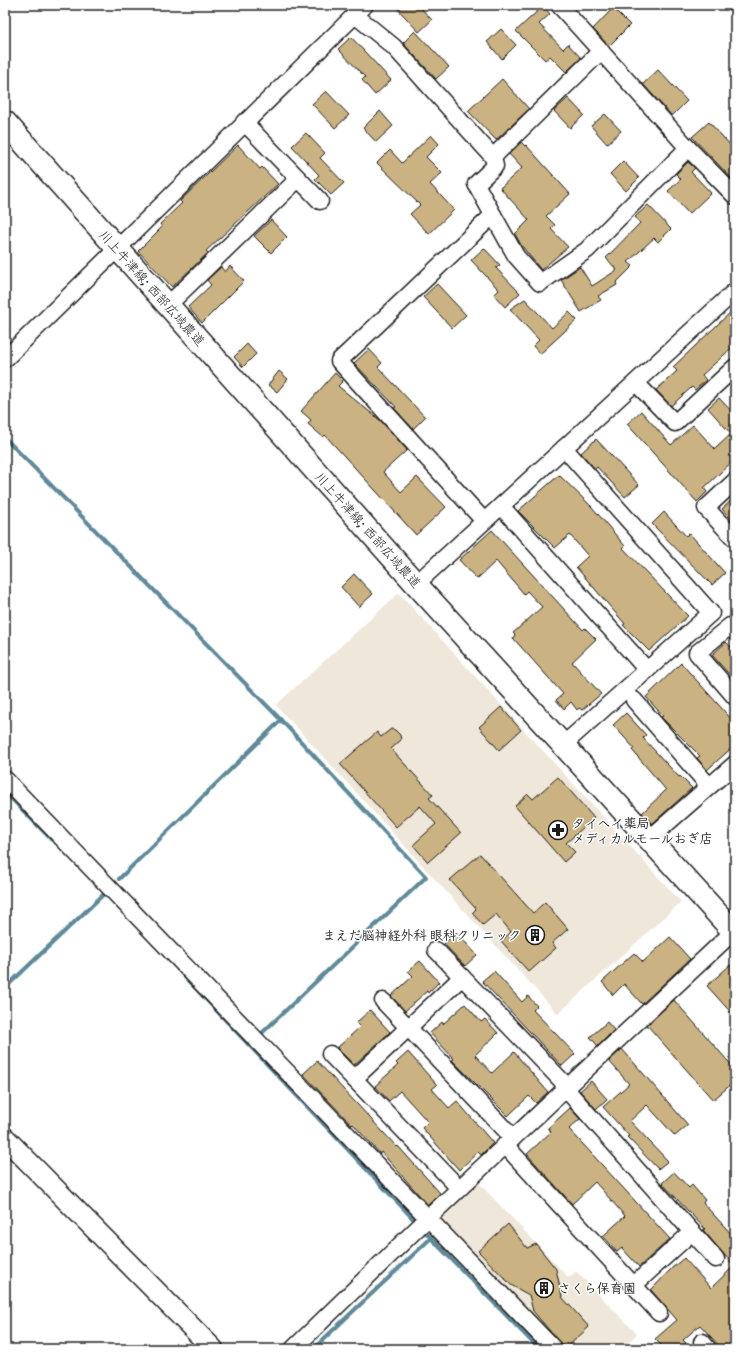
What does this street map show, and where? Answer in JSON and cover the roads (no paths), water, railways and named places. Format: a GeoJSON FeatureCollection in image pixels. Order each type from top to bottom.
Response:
{"type":"FeatureCollection","features":[{"type":"Feature","properties":{"kind":"main road","name":"川上牛津線; 西部広域農道"},"geometry":{"type":"LineString","coordinates":[[5,122],[416,584],[734,932]]}},
{"type":"Feature","properties":{"kind":"street"},"geometry":{"type":"LineString","coordinates":[[559,5],[688,148],[735,196]]}},
{"type":"Feature","properties":{"kind":"street"},"geometry":{"type":"LineString","coordinates":[[5,359],[244,122],[360,10],[493,157],[495,166],[476,184],[516,256],[540,283],[587,250],[688,148]]}},
{"type":"Feature","properties":{"kind":"street"},"geometry":{"type":"LineString","coordinates":[[493,157],[601,51]]}},
{"type":"Feature","properties":{"kind":"street"},"geometry":{"type":"LineString","coordinates":[[244,122],[320,201]]}},
{"type":"Feature","properties":{"kind":"street"},"geometry":{"type":"LineString","coordinates":[[168,305],[298,178]]}},
{"type":"Feature","properties":{"kind":"street"},"geometry":{"type":"LineString","coordinates":[[484,521],[339,361],[493,215]]}},
{"type":"Feature","properties":{"kind":"street"},"geometry":{"type":"LineString","coordinates":[[416,584],[735,291]]}},
{"type":"Feature","properties":{"kind":"street"},"geometry":{"type":"LineString","coordinates":[[636,382],[675,423],[735,367]]}},
{"type":"Feature","properties":{"kind":"street"},"geometry":{"type":"LineString","coordinates":[[563,745],[711,613],[564,448]]}},
{"type":"Feature","properties":{"kind":"street"},"geometry":{"type":"LineString","coordinates":[[735,480],[706,508],[735,539]]}},
{"type":"Feature","properties":{"kind":"street"},"geometry":{"type":"LineString","coordinates":[[501,506],[647,670]]}},
{"type":"Feature","properties":{"kind":"street"},"geometry":{"type":"LineString","coordinates":[[735,632],[730,626],[698,653],[735,697]]}},
{"type":"Feature","properties":{"kind":"street"},"geometry":{"type":"LineString","coordinates":[[634,700],[709,786]]}},
{"type":"Feature","properties":{"kind":"street"},"geometry":{"type":"LineString","coordinates":[[649,839],[735,764]]}},
{"type":"Feature","properties":{"kind":"street"},"geometry":{"type":"LineString","coordinates":[[5,779],[429,1217],[554,1349]]}},
{"type":"Feature","properties":{"kind":"street"},"geometry":{"type":"LineString","coordinates":[[293,1349],[459,1188],[734,932]]}},
{"type":"Feature","properties":{"kind":"street"},"geometry":{"type":"LineString","coordinates":[[436,950],[562,1081],[565,1088],[716,1259]]}},
{"type":"Feature","properties":{"kind":"street"},"geometry":{"type":"LineString","coordinates":[[354,1079],[462,977]]}},
{"type":"Feature","properties":{"kind":"street"},"geometry":{"type":"LineString","coordinates":[[382,1001],[509,1141],[659,1313]]}},
{"type":"Feature","properties":{"kind":"street"},"geometry":{"type":"LineString","coordinates":[[330,1054],[459,1188]]}},
{"type":"Feature","properties":{"kind":"street"},"geometry":{"type":"LineString","coordinates":[[5,1138],[213,1349]]}},
{"type":"Feature","properties":{"kind":"street"},"geometry":{"type":"LineString","coordinates":[[634,1285],[692,1232]]}},
{"type":"Feature","properties":{"kind":"waterway"},"geometry":{"type":"LineString","coordinates":[[5,438],[281,720],[426,877],[262,1033]]}},
{"type":"Feature","properties":{"kind":"waterway"},"geometry":{"type":"LineString","coordinates":[[119,879],[281,720]]}},
{"type":"Feature","properties":{"kind":"waterway"},"geometry":{"type":"LineString","coordinates":[[5,792],[52,840]]}},
{"type":"Feature","properties":{"kind":"waterway"},"geometry":{"type":"LineString","coordinates":[[5,988],[105,893]]}},
{"type":"Feature","properties":{"kind":"waterway"},"geometry":{"type":"LineString","coordinates":[[181,973],[418,1224]]}},
{"type":"Feature","properties":{"kind":"waterway"},"geometry":{"type":"LineString","coordinates":[[422,1229],[539,1349]]}},
{"type":"Feature","properties":{"kind":"waterway"},"geometry":{"type":"LineString","coordinates":[[313,1349],[431,1238]]}},
{"type":"Feature","properties":{"kind":"place","name":"タイヘイ薬局 メディカルモールおぎ店"},"geometry":{"type":"Point","coordinates":[558,830]}},
{"type":"Feature","properties":{"kind":"place","name":"まえだ脳神経外科 眼科クリニック"},"geometry":{"type":"Point","coordinates":[535,935]}},
{"type":"Feature","properties":{"kind":"place","name":"さくら保育園"},"geometry":{"type":"Point","coordinates":[544,1288]}}]}
